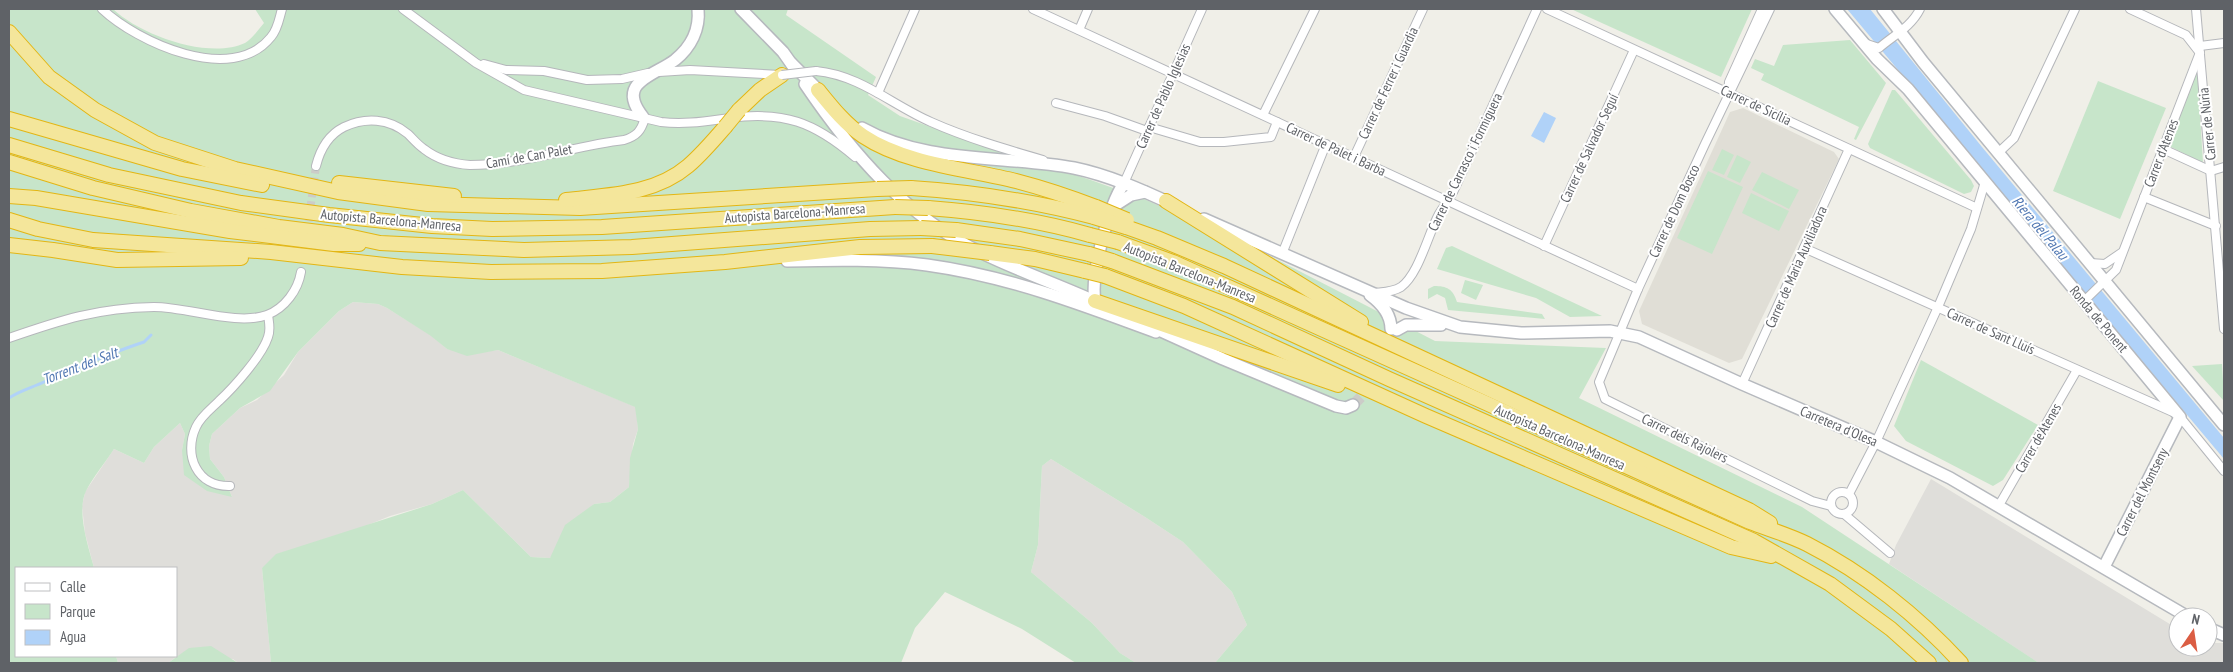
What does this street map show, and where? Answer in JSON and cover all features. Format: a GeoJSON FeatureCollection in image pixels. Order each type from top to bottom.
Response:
{"type":"FeatureCollection","features":[{"type":"Feature","properties":{"kind":"highway"},"geometry":{"type":"LineString","coordinates":[[9,32],[49,77],[95,110],[155,143],[235,169],[338,192],[428,204],[580,208],[911,188],[1004,197],[1095,212]]}},
{"type":"Feature","properties":{"kind":"highway"},"geometry":{"type":"LineString","coordinates":[[155,143],[341,183],[433,194],[565,200],[614,195],[642,190],[663,182],[687,167],[739,110],[760,90],[782,75]]}},
{"type":"Feature","properties":{"kind":"highway"},"geometry":{"type":"LineString","coordinates":[[818,90],[852,128],[886,148],[919,159],[1018,181],[1127,224],[1391,334],[1749,510],[1806,543]]}},
{"type":"Feature","properties":{"kind":"highway"},"geometry":{"type":"LineString","coordinates":[[9,119],[182,170],[301,192],[338,192]]}},
{"type":"Feature","properties":{"kind":"highway","name":"Autopista Barcelona-Manresa"},"geometry":{"type":"LineString","coordinates":[[9,145],[109,175],[241,203],[432,226],[492,229],[602,227],[895,207],[928,208],[1017,218],[1057,225],[1118,242],[1181,265],[1750,522],[1806,543],[1863,578],[1902,607],[1961,663]]}},
{"type":"Feature","properties":{"kind":"highway","name":"Autopista Barcelona-Manresa"},"geometry":{"type":"LineString","coordinates":[[9,162],[93,188],[191,211],[279,227],[343,235],[380,244],[524,250],[632,247],[870,229],[921,228],[956,230],[1020,238],[1089,254],[1233,307],[1389,379],[1670,502],[1754,541],[1830,584],[1891,629],[1929,663]]}},
{"type":"Feature","properties":{"kind":"highway"},"geometry":{"type":"LineString","coordinates":[[9,196],[36,198],[239,232],[334,244],[380,244]]}},
{"type":"Feature","properties":{"kind":"highway"},"geometry":{"type":"LineString","coordinates":[[1166,201],[1376,331],[1391,334]]}},
{"type":"Feature","properties":{"kind":"highway"},"geometry":{"type":"LineString","coordinates":[[9,220],[38,229],[93,240],[271,252],[306,258],[402,267],[491,272],[602,271],[725,262],[860,247],[932,246],[1035,259],[1105,276],[1184,306],[1426,416],[1731,546],[1789,560]]}},
{"type":"Feature","properties":{"kind":"highway"},"geometry":{"type":"LineString","coordinates":[[9,245],[117,260],[306,258]]}},
{"type":"Feature","properties":{"kind":"highway"},"geometry":{"type":"LineString","coordinates":[[1095,301],[1336,384],[1410,413],[1426,416]]}},
{"type":"Feature","properties":{"kind":"street"},"geometry":{"type":"LineString","coordinates":[[102,9],[126,28],[177,52],[204,58],[227,59],[247,54],[267,42],[276,30],[282,9]]}},
{"type":"Feature","properties":{"kind":"street"},"geometry":{"type":"LineString","coordinates":[[403,9],[466,56],[509,84],[524,90],[644,118],[680,124],[753,116],[776,117],[796,121],[818,129],[876,174],[916,212],[965,244],[990,257],[1095,301],[1190,345]]}},
{"type":"Feature","properties":{"kind":"street"},"geometry":{"type":"LineString","coordinates":[[644,118],[636,109],[633,96],[640,82],[650,73],[676,59],[691,43],[697,27],[698,9]]}},
{"type":"Feature","properties":{"kind":"street"},"geometry":{"type":"LineString","coordinates":[[741,9],[791,63],[839,110],[862,128],[889,141],[908,148],[1074,168]]}},
{"type":"Feature","properties":{"kind":"street"},"geometry":{"type":"LineString","coordinates":[[878,93],[915,9]]}},
{"type":"Feature","properties":{"kind":"street","name":"Carrer de Palet i Barba"},"geometry":{"type":"LineString","coordinates":[[1033,9],[1638,289]]}},
{"type":"Feature","properties":{"kind":"street"},"geometry":{"type":"LineString","coordinates":[[1079,30],[1088,9]]}},
{"type":"Feature","properties":{"kind":"street","name":"Carrer de Pablo Iglesias"},"geometry":{"type":"LineString","coordinates":[[1124,183],[1202,9]]}},
{"type":"Feature","properties":{"kind":"street"},"geometry":{"type":"LineString","coordinates":[[1263,115],[1314,9]]}},
{"type":"Feature","properties":{"kind":"street","name":"Carrer de Ferrer i Guardia"},"geometry":{"type":"LineString","coordinates":[[1354,157],[1423,9]]}},
{"type":"Feature","properties":{"kind":"street","name":"Carrer de Carrasco i Formiguera"},"geometry":{"type":"LineString","coordinates":[[1373,294],[1391,292],[1402,286],[1412,274],[1439,213],[1449,201],[1537,9]]}},
{"type":"Feature","properties":{"kind":"street","name":"Carrer de Sicília"},"geometry":{"type":"LineString","coordinates":[[1547,9],[1977,208]]}},
{"type":"Feature","properties":{"kind":"street","name":"Carrer de Dom Bosco"},"geometry":{"type":"LineString","coordinates":[[1728,92],[1729,82],[1762,9]]}},
{"type":"Feature","properties":{"kind":"street","name":"Carrer de Dom Bosco"},"geometry":{"type":"LineString","coordinates":[[1622,332],[1638,289],[1728,92],[1736,83],[1770,9]]}},
{"type":"Feature","properties":{"kind":"street","name":"Ronda de Ponent"},"geometry":{"type":"LineString","coordinates":[[1835,9],[1877,59],[1908,89],[2085,300],[2224,471]]}},
{"type":"Feature","properties":{"kind":"street","name":"Ronda de Ponent"},"geometry":{"type":"LineString","coordinates":[[1883,9],[1897,32],[2090,263],[2103,283],[2224,425]]}},
{"type":"Feature","properties":{"kind":"street"},"geometry":{"type":"LineString","coordinates":[[1865,43],[1879,48],[1897,32],[1910,24],[1920,9]]}},
{"type":"Feature","properties":{"kind":"street"},"geometry":{"type":"LineString","coordinates":[[1998,153],[2014,138],[2075,9]]}},
{"type":"Feature","properties":{"kind":"street"},"geometry":{"type":"LineString","coordinates":[[2130,9],[2186,35],[2200,50],[2224,44]]}},
{"type":"Feature","properties":{"kind":"street","name":"Carrer de Núria"},"geometry":{"type":"LineString","coordinates":[[2196,9],[2224,329]]}},
{"type":"Feature","properties":{"kind":"street"},"geometry":{"type":"LineString","coordinates":[[2186,35],[2192,33],[2198,26]]}},
{"type":"Feature","properties":{"kind":"street","name":"Carrer de Salvador Seguí"},"geometry":{"type":"LineString","coordinates":[[1544,246],[1634,50]]}},
{"type":"Feature","properties":{"kind":"street","name":"Carrer d'Atenes"},"geometry":{"type":"LineString","coordinates":[[2085,300],[2116,270],[2200,50]]}},
{"type":"Feature","properties":{"kind":"street"},"geometry":{"type":"LineString","coordinates":[[466,56],[497,69],[544,71],[587,80],[622,79],[650,73],[690,70],[782,75],[816,71],[844,76],[914,114],[946,128],[1008,150],[1124,183],[1373,294],[1431,318],[1460,327]]}},
{"type":"Feature","properties":{"kind":"street"},"geometry":{"type":"LineString","coordinates":[[791,63],[839,130],[876,174]]}},
{"type":"Feature","properties":{"kind":"street"},"geometry":{"type":"LineString","coordinates":[[1056,103],[1200,142],[1224,142],[1271,137],[1277,122]]}},
{"type":"Feature","properties":{"kind":"street","name":"Camí de Can Palet"},"geometry":{"type":"LineString","coordinates":[[316,166],[324,146],[334,134],[350,124],[369,120],[392,124],[401,129],[431,154],[447,161],[468,165],[502,162],[624,140],[635,136],[642,128],[644,118]]}},
{"type":"Feature","properties":{"kind":"street"},"geometry":{"type":"LineString","coordinates":[[1282,254],[1326,144]]}},
{"type":"Feature","properties":{"kind":"street","name":"Carrer de Maria Auxiliadora"},"geometry":{"type":"LineString","coordinates":[[1742,384],[1849,149]]}},
{"type":"Feature","properties":{"kind":"street"},"geometry":{"type":"LineString","coordinates":[[2163,149],[2211,171],[2224,168]]}},
{"type":"Feature","properties":{"kind":"street"},"geometry":{"type":"LineString","coordinates":[[1964,201],[1978,195],[1985,182]]}},
{"type":"Feature","properties":{"kind":"street"},"geometry":{"type":"LineString","coordinates":[[1849,494],[1876,442],[1938,308],[1972,229],[1985,182]]}},
{"type":"Feature","properties":{"kind":"street"},"geometry":{"type":"LineString","coordinates":[[1095,301],[1095,271],[1117,194],[1124,183]]}},
{"type":"Feature","properties":{"kind":"street"},"geometry":{"type":"LineString","coordinates":[[1114,206],[1131,195],[1145,192]]}},
{"type":"Feature","properties":{"kind":"street"},"geometry":{"type":"LineString","coordinates":[[2144,197],[2216,226]]}},
{"type":"Feature","properties":{"kind":"street","name":"Carrer de Sant Lluís"},"geometry":{"type":"LineString","coordinates":[[1804,248],[2179,415]]}},
{"type":"Feature","properties":{"kind":"street"},"geometry":{"type":"LineString","coordinates":[[2090,263],[2105,264],[2121,254]]}},
{"type":"Feature","properties":{"kind":"street"},"geometry":{"type":"LineString","coordinates":[[725,262],[863,260],[928,265],[995,278],[1057,295],[1190,345],[1336,406],[1346,408],[1353,405]]}},
{"type":"Feature","properties":{"kind":"street"},"geometry":{"type":"LineString","coordinates":[[9,338],[66,318],[108,310],[168,308],[244,319],[268,315],[283,304],[295,290],[301,272]]}},
{"type":"Feature","properties":{"kind":"street"},"geometry":{"type":"LineString","coordinates":[[1360,288],[1383,308],[1388,316],[1391,334],[1406,325],[1414,324],[1460,327]]}},
{"type":"Feature","properties":{"kind":"street"},"geometry":{"type":"LineString","coordinates":[[230,486],[212,484],[203,478],[196,469],[193,460],[192,438],[197,425],[206,412],[234,386],[262,349],[268,338],[270,326],[268,315]]}},
{"type":"Feature","properties":{"kind":"street","name":"Carretera d'Olesa"},"geometry":{"type":"LineString","coordinates":[[1460,327],[1521,333],[1622,332],[1651,342],[1876,442],[1950,478],[2171,607]]}},
{"type":"Feature","properties":{"kind":"street","name":"Carrer dels Rajolers"},"geometry":{"type":"LineString","coordinates":[[1622,332],[1599,382],[1605,399],[1812,500],[1832,506]]}},
{"type":"Feature","properties":{"kind":"street","name":"Carrer de'Atenes"},"geometry":{"type":"LineString","coordinates":[[1998,507],[2077,370]]}},
{"type":"Feature","properties":{"kind":"street","name":"Carrer del Montseny"},"geometry":{"type":"LineString","coordinates":[[2104,567],[2179,415]]}},
{"type":"Feature","properties":{"kind":"street"},"geometry":{"type":"LineString","coordinates":[[1841,492],[1849,494],[1854,504],[1851,511],[1844,514],[1836,513],[1832,506],[1832,500],[1836,494],[1841,492]]}},
{"type":"Feature","properties":{"kind":"street"},"geometry":{"type":"LineString","coordinates":[[1844,514],[1890,553]]}},
{"type":"Feature","properties":{"kind":"shaded area"},"geometry":{"type":"Polygon","coordinates":[[[1743,108],[1834,152],[1839,159],[1742,359],[1729,363],[1642,324],[1639,311],[1730,112],[1743,108]]]}},
{"type":"Feature","properties":{"kind":"shaded area"},"geometry":{"type":"Polygon","coordinates":[[[353,302],[378,304],[432,336],[447,349],[475,353],[498,350],[636,407],[638,429],[633,444],[629,487],[610,502],[594,504],[550,558],[531,557],[463,490],[432,504],[390,516],[262,568],[271,663],[238,663],[233,659],[176,657],[178,657],[178,567],[94,567],[85,533],[82,506],[85,492],[114,449],[144,463],[154,447],[180,423],[185,434],[182,450],[232,497],[224,477],[210,459],[209,446],[212,434],[240,408],[257,400],[284,375],[298,352],[339,311],[353,302]]]}},
{"type":"Feature","properties":{"kind":"shaded area"},"geometry":{"type":"Polygon","coordinates":[[[1051,459],[1183,542],[1232,592],[1247,625],[1215,663],[1136,663],[1120,653],[1092,623],[1031,572],[1038,545],[1042,466],[1051,459]]]}},
{"type":"Feature","properties":{"kind":"shaded area"},"geometry":{"type":"Polygon","coordinates":[[[1931,479],[2168,623],[2168,657],[2218,657],[2218,643],[2224,643],[2224,663],[2039,663],[1889,564],[1896,545],[1931,479]]]}},
{"type":"Feature","properties":{"kind":"shaded area"},"geometry":{"type":"Polygon","coordinates":[[[116,657],[176,657],[168,663],[118,663],[116,657]]]}},
{"type":"Feature","properties":{"kind":"green space"},"geometry":{"type":"Polygon","coordinates":[[[9,9],[113,9],[125,19],[157,36],[195,47],[213,49],[245,43],[250,39],[264,23],[255,9],[788,9],[786,15],[876,77],[868,95],[900,116],[1007,154],[1088,179],[1144,199],[1264,253],[1435,341],[1606,348],[1579,398],[1802,507],[2039,663],[1215,663],[1247,625],[1232,592],[1183,542],[1051,459],[1042,466],[1038,545],[1031,572],[1092,623],[1120,653],[1136,663],[1076,663],[1022,629],[945,592],[915,628],[901,663],[271,663],[262,568],[276,554],[432,504],[463,490],[531,557],[550,558],[565,525],[594,504],[610,502],[629,487],[630,458],[638,429],[635,407],[498,350],[467,356],[447,349],[431,336],[387,308],[378,304],[353,302],[339,311],[298,352],[270,391],[240,408],[212,434],[209,446],[210,459],[224,477],[232,497],[207,491],[184,475],[182,450],[185,434],[180,423],[154,447],[144,463],[114,449],[86,491],[82,509],[83,519],[94,567],[15,567],[15,657],[116,657],[118,663],[9,663],[9,9]]]}},
{"type":"Feature","properties":{"kind":"green space"},"geometry":{"type":"Polygon","coordinates":[[[1571,9],[1752,9],[1721,77],[1571,9]]]}},
{"type":"Feature","properties":{"kind":"green space"},"geometry":{"type":"Polygon","coordinates":[[[1850,40],[1886,83],[1856,140],[1854,139],[1859,127],[1761,80],[1764,74],[1751,68],[1755,59],[1774,66],[1783,45],[1850,40]]]}},
{"type":"Feature","properties":{"kind":"green space"},"geometry":{"type":"Polygon","coordinates":[[[2197,67],[2203,163],[2169,146],[2197,67]]]}},
{"type":"Feature","properties":{"kind":"green space"},"geometry":{"type":"Polygon","coordinates":[[[2098,81],[2166,108],[2120,219],[2053,191],[2098,81]]]}},
{"type":"Feature","properties":{"kind":"green space"},"geometry":{"type":"Polygon","coordinates":[[[1892,90],[1895,90],[1971,180],[1974,186],[1971,192],[1964,194],[1870,148],[1868,144],[1892,90]]]}},
{"type":"Feature","properties":{"kind":"green space"},"geometry":{"type":"Polygon","coordinates":[[[1722,149],[1734,155],[1724,175],[1712,170],[1722,149]]]}},
{"type":"Feature","properties":{"kind":"green space"},"geometry":{"type":"Polygon","coordinates":[[[1737,155],[1751,162],[1740,183],[1727,177],[1737,155]]]}},
{"type":"Feature","properties":{"kind":"green space"},"geometry":{"type":"Polygon","coordinates":[[[1708,171],[1743,187],[1712,254],[1677,238],[1708,171]]]}},
{"type":"Feature","properties":{"kind":"green space"},"geometry":{"type":"Polygon","coordinates":[[[1762,172],[1799,190],[1789,209],[1752,190],[1762,172]]]}},
{"type":"Feature","properties":{"kind":"green space"},"geometry":{"type":"Polygon","coordinates":[[[1751,193],[1789,211],[1779,231],[1742,213],[1751,193]]]}},
{"type":"Feature","properties":{"kind":"green space"},"geometry":{"type":"Polygon","coordinates":[[[1452,246],[1602,316],[1570,317],[1536,298],[1437,269],[1446,248],[1452,246]]]}},
{"type":"Feature","properties":{"kind":"green space"},"geometry":{"type":"Polygon","coordinates":[[[1465,280],[1483,285],[1476,300],[1461,293],[1465,280]]]}},
{"type":"Feature","properties":{"kind":"green space"},"geometry":{"type":"Polygon","coordinates":[[[1434,286],[1449,289],[1454,294],[1457,302],[1542,314],[1545,319],[1448,310],[1445,298],[1437,294],[1428,299],[1428,289],[1434,286]]]}},
{"type":"Feature","properties":{"kind":"green space"},"geometry":{"type":"Polygon","coordinates":[[[1921,360],[2038,425],[2003,480],[1993,486],[1906,441],[1894,426],[1921,360]]]}},
{"type":"Feature","properties":{"kind":"green space"},"geometry":{"type":"Polygon","coordinates":[[[2222,364],[2224,399],[2224,401],[2192,366],[2222,364]]]}},
{"type":"Feature","properties":{"kind":"green space"},"geometry":{"type":"Polygon","coordinates":[[[211,646],[238,663],[168,663],[189,648],[211,646]]]}},
{"type":"Feature","properties":{"kind":"water","name":"Riera del Palau"},"geometry":{"type":"Polygon","coordinates":[[[1847,9],[1870,9],[2224,438],[2224,459],[1847,9]]]}},
{"type":"Feature","properties":{"kind":"water"},"geometry":{"type":"Polygon","coordinates":[[[1544,112],[1556,118],[1544,143],[1531,136],[1544,112]]]}},
{"type":"Feature","properties":{"kind":"waterway","name":"Torrent del Salt"},"geometry":{"type":"LineString","coordinates":[[9,398],[93,361],[144,342],[151,335]]}},
{"type":"Feature","properties":{"kind":"tunnel"},"geometry":{"type":"LineString","coordinates":[[307,233],[316,166]]}},
{"type":"Feature","properties":{"kind":"tunnel"},"geometry":{"type":"LineString","coordinates":[[1353,405],[1364,394],[1385,349]]}}]}
